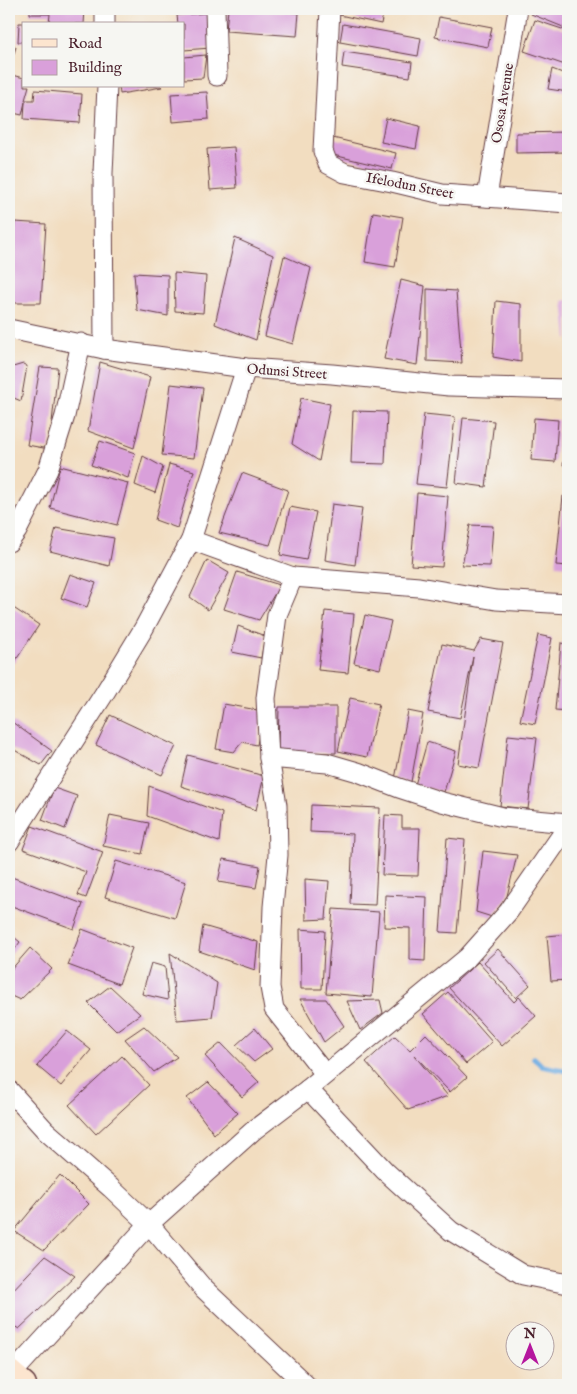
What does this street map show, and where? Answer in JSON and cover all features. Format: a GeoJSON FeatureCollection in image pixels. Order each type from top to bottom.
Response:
{"type":"FeatureCollection","features":[{"type":"Feature","properties":{"kind":"street"},"geometry":{"type":"LineString","coordinates":[[105,9],[106,22]]}},
{"type":"Feature","properties":{"kind":"street"},"geometry":{"type":"LineString","coordinates":[[215,9],[217,76]]}},
{"type":"Feature","properties":{"kind":"street","name":"Ifelodun Street"},"geometry":{"type":"LineString","coordinates":[[330,9],[323,151],[328,164],[345,172],[442,194],[568,203]]}},
{"type":"Feature","properties":{"kind":"street","name":"Ososa Avenue"},"geometry":{"type":"LineString","coordinates":[[487,197],[518,9]]}},
{"type":"Feature","properties":{"kind":"street"},"geometry":{"type":"LineString","coordinates":[[104,349],[103,172],[107,88]]}},
{"type":"Feature","properties":{"kind":"street","name":"Odunsi Street"},"geometry":{"type":"LineString","coordinates":[[9,329],[104,349],[246,368],[332,374],[449,386],[568,389]]}},
{"type":"Feature","properties":{"kind":"street"},"geometry":{"type":"LineString","coordinates":[[9,542],[17,531],[48,470],[65,416],[81,343]]}},
{"type":"Feature","properties":{"kind":"street"},"geometry":{"type":"LineString","coordinates":[[9,842],[139,636],[191,540],[246,368]]}},
{"type":"Feature","properties":{"kind":"street"},"geometry":{"type":"LineString","coordinates":[[191,540],[293,577],[419,587],[496,600],[568,604]]}},
{"type":"Feature","properties":{"kind":"street"},"geometry":{"type":"LineString","coordinates":[[293,577],[277,615],[266,698],[269,758],[277,805],[278,855],[273,907],[270,987],[274,1009],[325,1074]]}},
{"type":"Feature","properties":{"kind":"street"},"geometry":{"type":"LineString","coordinates":[[14,1378],[149,1224],[254,1130],[401,1014],[468,957],[509,911],[568,824],[502,817],[442,802],[327,763],[269,758]]}},
{"type":"Feature","properties":{"kind":"street"},"geometry":{"type":"LineString","coordinates":[[308,1089],[385,1172],[451,1231],[523,1276],[568,1284]]}},
{"type":"Feature","properties":{"kind":"street"},"geometry":{"type":"LineString","coordinates":[[9,1090],[46,1131],[149,1224],[204,1289],[306,1385]]}},
{"type":"Feature","properties":{"kind":"building"},"geometry":{"type":"Polygon","coordinates":[[[30,9],[85,9],[84,22],[49,22],[50,14],[30,14],[30,9]]]}},
{"type":"Feature","properties":{"kind":"building"},"geometry":{"type":"Polygon","coordinates":[[[228,9],[299,13],[297,36],[226,31],[228,9]]]}},
{"type":"Feature","properties":{"kind":"building"},"geometry":{"type":"Polygon","coordinates":[[[292,9],[314,9],[314,12],[292,11],[292,9]]]}},
{"type":"Feature","properties":{"kind":"building"},"geometry":{"type":"Polygon","coordinates":[[[337,9],[384,9],[381,24],[335,14],[337,9]]]}},
{"type":"Feature","properties":{"kind":"building"},"geometry":{"type":"Polygon","coordinates":[[[533,9],[568,9],[568,29],[531,14],[533,9]]]}},
{"type":"Feature","properties":{"kind":"building"},"geometry":{"type":"Polygon","coordinates":[[[209,13],[211,48],[185,50],[185,22],[178,22],[177,15],[209,13]]]}},
{"type":"Feature","properties":{"kind":"building"},"geometry":{"type":"Polygon","coordinates":[[[439,17],[492,27],[488,47],[435,37],[439,17]]]}},
{"type":"Feature","properties":{"kind":"building"},"geometry":{"type":"Polygon","coordinates":[[[535,20],[568,31],[568,66],[524,51],[535,20]]]}},
{"type":"Feature","properties":{"kind":"building"},"geometry":{"type":"Polygon","coordinates":[[[19,23],[22,23],[22,42],[18,42],[19,23]]]}},
{"type":"Feature","properties":{"kind":"building"},"geometry":{"type":"Polygon","coordinates":[[[343,24],[421,38],[418,56],[340,42],[343,24]]]}},
{"type":"Feature","properties":{"kind":"building"},"geometry":{"type":"Polygon","coordinates":[[[9,44],[16,47],[9,70],[9,44]]]}},
{"type":"Feature","properties":{"kind":"building"},"geometry":{"type":"Polygon","coordinates":[[[344,52],[412,62],[410,77],[342,67],[344,52]]]}},
{"type":"Feature","properties":{"kind":"building"},"geometry":{"type":"Polygon","coordinates":[[[206,55],[203,78],[185,79],[185,57],[206,55]]]}},
{"type":"Feature","properties":{"kind":"building"},"geometry":{"type":"Polygon","coordinates":[[[552,69],[568,75],[568,92],[548,89],[552,69]]]}},
{"type":"Feature","properties":{"kind":"building"},"geometry":{"type":"Polygon","coordinates":[[[9,74],[22,77],[22,88],[28,88],[25,100],[34,100],[35,90],[82,94],[80,123],[24,119],[25,102],[22,115],[9,112],[9,74]]]}},
{"type":"Feature","properties":{"kind":"building"},"geometry":{"type":"Polygon","coordinates":[[[119,88],[156,88],[120,94],[119,88]]]}},
{"type":"Feature","properties":{"kind":"building"},"geometry":{"type":"Polygon","coordinates":[[[207,92],[209,119],[173,122],[171,94],[207,92]]]}},
{"type":"Feature","properties":{"kind":"building"},"geometry":{"type":"Polygon","coordinates":[[[386,118],[420,126],[416,149],[381,142],[386,118]]]}},
{"type":"Feature","properties":{"kind":"building"},"geometry":{"type":"Polygon","coordinates":[[[568,132],[568,152],[516,153],[516,133],[568,132]]]}},
{"type":"Feature","properties":{"kind":"building"},"geometry":{"type":"Polygon","coordinates":[[[333,138],[396,153],[392,169],[329,154],[333,138]]]}},
{"type":"Feature","properties":{"kind":"building"},"geometry":{"type":"Polygon","coordinates":[[[234,147],[237,188],[210,190],[207,149],[234,147]]]}},
{"type":"Feature","properties":{"kind":"building"},"geometry":{"type":"Polygon","coordinates":[[[373,212],[403,217],[395,267],[365,262],[373,212]]]}},
{"type":"Feature","properties":{"kind":"building"},"geometry":{"type":"Polygon","coordinates":[[[15,222],[46,224],[41,303],[9,303],[15,222]]]}},
{"type":"Feature","properties":{"kind":"building"},"geometry":{"type":"Polygon","coordinates":[[[235,238],[273,255],[256,340],[215,324],[235,238]]]}},
{"type":"Feature","properties":{"kind":"building"},"geometry":{"type":"Polygon","coordinates":[[[284,256],[311,268],[293,344],[265,336],[284,256]]]}},
{"type":"Feature","properties":{"kind":"building"},"geometry":{"type":"Polygon","coordinates":[[[134,273],[168,275],[168,316],[137,310],[134,273]]]}},
{"type":"Feature","properties":{"kind":"building"},"geometry":{"type":"Polygon","coordinates":[[[174,273],[206,276],[203,313],[175,311],[174,273]]]}},
{"type":"Feature","properties":{"kind":"building"},"geometry":{"type":"Polygon","coordinates":[[[401,280],[425,286],[417,365],[384,359],[401,280]]]}},
{"type":"Feature","properties":{"kind":"building"},"geometry":{"type":"Polygon","coordinates":[[[427,289],[456,291],[462,363],[427,361],[427,289]]]}},
{"type":"Feature","properties":{"kind":"building"},"geometry":{"type":"Polygon","coordinates":[[[568,300],[568,338],[567,339],[563,301],[568,300]]]}},
{"type":"Feature","properties":{"kind":"building"},"geometry":{"type":"Polygon","coordinates":[[[496,301],[521,304],[521,362],[493,357],[496,301]]]}},
{"type":"Feature","properties":{"kind":"building"},"geometry":{"type":"Polygon","coordinates":[[[100,362],[150,377],[134,448],[88,431],[100,362]]]}},
{"type":"Feature","properties":{"kind":"building"},"geometry":{"type":"Polygon","coordinates":[[[23,364],[27,366],[21,401],[9,396],[9,365],[13,367],[23,364]]]}},
{"type":"Feature","properties":{"kind":"building"},"geometry":{"type":"Polygon","coordinates":[[[40,367],[58,368],[49,449],[27,445],[40,367]]]}},
{"type":"Feature","properties":{"kind":"building"},"geometry":{"type":"Polygon","coordinates":[[[171,384],[203,388],[194,458],[162,455],[171,384]]]}},
{"type":"Feature","properties":{"kind":"building"},"geometry":{"type":"Polygon","coordinates":[[[301,398],[330,404],[319,461],[292,444],[301,398]]]}},
{"type":"Feature","properties":{"kind":"building"},"geometry":{"type":"Polygon","coordinates":[[[353,411],[387,412],[385,464],[351,463],[353,411]]]}},
{"type":"Feature","properties":{"kind":"building"},"geometry":{"type":"Polygon","coordinates":[[[424,414],[455,417],[447,487],[416,484],[424,414]]]}},
{"type":"Feature","properties":{"kind":"building"},"geometry":{"type":"Polygon","coordinates":[[[463,418],[494,421],[486,487],[456,483],[463,418]]]}},
{"type":"Feature","properties":{"kind":"building"},"geometry":{"type":"Polygon","coordinates":[[[534,418],[558,420],[555,462],[531,460],[534,418]]]}},
{"type":"Feature","properties":{"kind":"building"},"geometry":{"type":"Polygon","coordinates":[[[100,441],[135,453],[128,478],[91,465],[100,441]]]}},
{"type":"Feature","properties":{"kind":"building"},"geometry":{"type":"Polygon","coordinates":[[[568,444],[568,466],[563,465],[568,444]]]}},
{"type":"Feature","properties":{"kind":"building"},"geometry":{"type":"Polygon","coordinates":[[[143,456],[163,467],[155,493],[135,485],[143,456]]]}},
{"type":"Feature","properties":{"kind":"building"},"geometry":{"type":"Polygon","coordinates":[[[169,464],[194,471],[177,528],[155,520],[169,464]]]}},
{"type":"Feature","properties":{"kind":"building"},"geometry":{"type":"Polygon","coordinates":[[[60,466],[128,483],[117,525],[50,508],[60,466]]]}},
{"type":"Feature","properties":{"kind":"building"},"geometry":{"type":"Polygon","coordinates":[[[242,473],[288,490],[270,545],[219,533],[242,473]]]}},
{"type":"Feature","properties":{"kind":"building"},"geometry":{"type":"Polygon","coordinates":[[[417,493],[448,496],[442,567],[411,565],[417,493]]]}},
{"type":"Feature","properties":{"kind":"building"},"geometry":{"type":"Polygon","coordinates":[[[563,496],[568,497],[568,566],[556,565],[563,496]]]}},
{"type":"Feature","properties":{"kind":"building"},"geometry":{"type":"Polygon","coordinates":[[[332,504],[362,508],[355,565],[325,560],[332,504]]]}},
{"type":"Feature","properties":{"kind":"building"},"geometry":{"type":"Polygon","coordinates":[[[290,507],[316,512],[306,560],[280,555],[290,507]]]}},
{"type":"Feature","properties":{"kind":"building"},"geometry":{"type":"Polygon","coordinates":[[[470,525],[493,526],[490,566],[462,565],[470,525]]]}},
{"type":"Feature","properties":{"kind":"building"},"geometry":{"type":"Polygon","coordinates":[[[56,528],[114,538],[109,566],[50,551],[56,528]]]}},
{"type":"Feature","properties":{"kind":"building"},"geometry":{"type":"Polygon","coordinates":[[[207,560],[229,573],[208,610],[190,597],[207,560]]]}},
{"type":"Feature","properties":{"kind":"building"},"geometry":{"type":"Polygon","coordinates":[[[237,572],[280,585],[259,620],[224,609],[237,572]]]}},
{"type":"Feature","properties":{"kind":"building"},"geometry":{"type":"Polygon","coordinates":[[[70,574],[96,583],[87,607],[61,598],[70,574]]]}},
{"type":"Feature","properties":{"kind":"building"},"geometry":{"type":"Polygon","coordinates":[[[9,605],[39,625],[14,663],[9,659],[9,605]]]}},
{"type":"Feature","properties":{"kind":"building"},"geometry":{"type":"Polygon","coordinates":[[[325,611],[354,614],[348,673],[318,670],[325,611]]]}},
{"type":"Feature","properties":{"kind":"building"},"geometry":{"type":"Polygon","coordinates":[[[365,615],[391,621],[380,669],[354,663],[365,615]]]}},
{"type":"Feature","properties":{"kind":"building"},"geometry":{"type":"Polygon","coordinates":[[[238,626],[265,636],[261,658],[232,652],[238,626]]]}},
{"type":"Feature","properties":{"kind":"building"},"geometry":{"type":"Polygon","coordinates":[[[538,635],[552,638],[535,724],[520,721],[538,635]]]}},
{"type":"Feature","properties":{"kind":"building"},"geometry":{"type":"Polygon","coordinates":[[[481,639],[503,643],[479,768],[458,764],[473,657],[460,718],[428,712],[442,644],[474,651],[481,639]]]}},
{"type":"Feature","properties":{"kind":"building"},"geometry":{"type":"Polygon","coordinates":[[[561,643],[568,644],[568,711],[555,710],[561,643]]]}},
{"type":"Feature","properties":{"kind":"building"},"geometry":{"type":"Polygon","coordinates":[[[350,698],[379,704],[367,757],[338,751],[350,698]]]}},
{"type":"Feature","properties":{"kind":"building"},"geometry":{"type":"Polygon","coordinates":[[[224,704],[263,711],[257,745],[242,742],[234,752],[216,749],[224,704]]]}},
{"type":"Feature","properties":{"kind":"building"},"geometry":{"type":"Polygon","coordinates":[[[279,707],[336,707],[336,753],[278,752],[279,707]]]}},
{"type":"Feature","properties":{"kind":"building"},"geometry":{"type":"Polygon","coordinates":[[[408,711],[423,714],[411,782],[395,779],[408,711]]]}},
{"type":"Feature","properties":{"kind":"building"},"geometry":{"type":"Polygon","coordinates":[[[110,715],[176,746],[162,775],[96,745],[110,715]]]}},
{"type":"Feature","properties":{"kind":"building"},"geometry":{"type":"Polygon","coordinates":[[[12,722],[52,751],[41,765],[9,747],[9,727],[12,722]]]}},
{"type":"Feature","properties":{"kind":"building"},"geometry":{"type":"Polygon","coordinates":[[[508,735],[537,738],[528,809],[500,806],[508,735]]]}},
{"type":"Feature","properties":{"kind":"building"},"geometry":{"type":"Polygon","coordinates":[[[427,742],[456,751],[444,792],[415,785],[427,742]]]}},
{"type":"Feature","properties":{"kind":"building"},"geometry":{"type":"Polygon","coordinates":[[[188,755],[264,776],[256,810],[181,786],[188,755]]]}},
{"type":"Feature","properties":{"kind":"building"},"geometry":{"type":"Polygon","coordinates":[[[149,786],[222,813],[219,842],[147,816],[149,786]]]}},
{"type":"Feature","properties":{"kind":"building"},"geometry":{"type":"Polygon","coordinates":[[[54,788],[77,796],[65,829],[42,820],[54,788]]]}},
{"type":"Feature","properties":{"kind":"building"},"geometry":{"type":"Polygon","coordinates":[[[311,805],[380,808],[375,905],[350,904],[353,834],[310,832],[311,805]]]}},
{"type":"Feature","properties":{"kind":"building"},"geometry":{"type":"Polygon","coordinates":[[[110,815],[149,823],[142,854],[103,846],[110,815]]]}},
{"type":"Feature","properties":{"kind":"building"},"geometry":{"type":"Polygon","coordinates":[[[385,815],[402,816],[402,828],[420,828],[418,876],[382,875],[385,815]]]}},
{"type":"Feature","properties":{"kind":"building"},"geometry":{"type":"Polygon","coordinates":[[[32,826],[103,852],[86,898],[78,895],[86,872],[23,849],[32,826]]]}},
{"type":"Feature","properties":{"kind":"building"},"geometry":{"type":"Polygon","coordinates":[[[447,838],[465,840],[457,933],[440,932],[447,838]]]}},
{"type":"Feature","properties":{"kind":"building"},"geometry":{"type":"Polygon","coordinates":[[[483,851],[517,855],[507,896],[492,917],[476,912],[483,851]]]}},
{"type":"Feature","properties":{"kind":"building"},"geometry":{"type":"Polygon","coordinates":[[[223,859],[260,866],[256,888],[218,882],[223,859]]]}},
{"type":"Feature","properties":{"kind":"building"},"geometry":{"type":"Polygon","coordinates":[[[116,861],[186,882],[175,918],[105,897],[116,861]]]}},
{"type":"Feature","properties":{"kind":"building"},"geometry":{"type":"Polygon","coordinates":[[[9,876],[83,904],[74,929],[9,905],[9,876]]]}},
{"type":"Feature","properties":{"kind":"building"},"geometry":{"type":"Polygon","coordinates":[[[305,879],[329,881],[326,919],[306,920],[305,879]]]}},
{"type":"Feature","properties":{"kind":"building"},"geometry":{"type":"Polygon","coordinates":[[[385,895],[427,897],[425,961],[410,960],[410,928],[384,927],[385,895]]]}},
{"type":"Feature","properties":{"kind":"building"},"geometry":{"type":"Polygon","coordinates":[[[333,909],[379,912],[372,997],[326,993],[333,909]]]}},
{"type":"Feature","properties":{"kind":"building"},"geometry":{"type":"Polygon","coordinates":[[[203,926],[258,942],[255,970],[199,951],[203,926]]]}},
{"type":"Feature","properties":{"kind":"building"},"geometry":{"type":"Polygon","coordinates":[[[82,929],[132,948],[119,984],[68,965],[82,929]]]}},
{"type":"Feature","properties":{"kind":"building"},"geometry":{"type":"Polygon","coordinates":[[[300,929],[325,931],[322,989],[301,989],[300,929]]]}},
{"type":"Feature","properties":{"kind":"building"},"geometry":{"type":"Polygon","coordinates":[[[9,933],[20,942],[9,957],[9,933]]]}},
{"type":"Feature","properties":{"kind":"building"},"geometry":{"type":"Polygon","coordinates":[[[568,934],[568,980],[551,981],[547,936],[568,934]]]}},
{"type":"Feature","properties":{"kind":"building"},"geometry":{"type":"Polygon","coordinates":[[[30,948],[52,969],[20,1000],[9,995],[9,972],[30,948]]]}},
{"type":"Feature","properties":{"kind":"building"},"geometry":{"type":"Polygon","coordinates":[[[498,949],[530,985],[516,998],[484,962],[498,949]]]}},
{"type":"Feature","properties":{"kind":"building"},"geometry":{"type":"Polygon","coordinates":[[[170,953],[217,983],[212,1017],[177,1020],[170,953]]]}},
{"type":"Feature","properties":{"kind":"building"},"geometry":{"type":"Polygon","coordinates":[[[478,962],[514,1002],[519,997],[536,1016],[502,1046],[449,988],[478,962]]]}},
{"type":"Feature","properties":{"kind":"building"},"geometry":{"type":"Polygon","coordinates":[[[151,963],[165,967],[168,1000],[142,994],[151,963]]]}},
{"type":"Feature","properties":{"kind":"building"},"geometry":{"type":"Polygon","coordinates":[[[110,986],[140,1014],[116,1031],[88,1003],[110,986]]]}},
{"type":"Feature","properties":{"kind":"building"},"geometry":{"type":"Polygon","coordinates":[[[448,992],[492,1042],[466,1064],[423,1014],[448,992]]]}},
{"type":"Feature","properties":{"kind":"building"},"geometry":{"type":"Polygon","coordinates":[[[300,999],[326,999],[344,1026],[324,1042],[300,999]]]}},
{"type":"Feature","properties":{"kind":"building"},"geometry":{"type":"Polygon","coordinates":[[[380,1000],[383,1013],[360,1030],[347,1001],[380,1000]]]}},
{"type":"Feature","properties":{"kind":"building"},"geometry":{"type":"Polygon","coordinates":[[[144,1026],[177,1057],[154,1072],[125,1039],[144,1026]]]}},
{"type":"Feature","properties":{"kind":"building"},"geometry":{"type":"Polygon","coordinates":[[[255,1028],[272,1049],[254,1062],[236,1045],[255,1028]]]}},
{"type":"Feature","properties":{"kind":"building"},"geometry":{"type":"Polygon","coordinates":[[[67,1031],[91,1050],[61,1086],[37,1066],[67,1031]]]}},
{"type":"Feature","properties":{"kind":"building"},"geometry":{"type":"Polygon","coordinates":[[[426,1034],[467,1077],[450,1092],[414,1055],[448,1096],[408,1110],[366,1062],[395,1036],[410,1050],[426,1034]]]}},
{"type":"Feature","properties":{"kind":"building"},"geometry":{"type":"Polygon","coordinates":[[[221,1043],[259,1082],[242,1097],[205,1056],[221,1043]]]}},
{"type":"Feature","properties":{"kind":"building"},"geometry":{"type":"Polygon","coordinates":[[[122,1056],[149,1085],[96,1134],[69,1105],[122,1056]]]}},
{"type":"Feature","properties":{"kind":"building"},"geometry":{"type":"Polygon","coordinates":[[[208,1082],[238,1113],[214,1134],[187,1098],[208,1082]]]}},
{"type":"Feature","properties":{"kind":"building"},"geometry":{"type":"Polygon","coordinates":[[[60,1175],[89,1204],[44,1250],[14,1231],[60,1175]]]}},
{"type":"Feature","properties":{"kind":"building"},"geometry":{"type":"Polygon","coordinates":[[[45,1256],[75,1276],[19,1329],[9,1323],[9,1294],[45,1256]]]}},
{"type":"Feature","properties":{"kind":"waterway"},"geometry":{"type":"LineString","coordinates":[[534,1058],[542,1066],[568,1071]]}}]}
